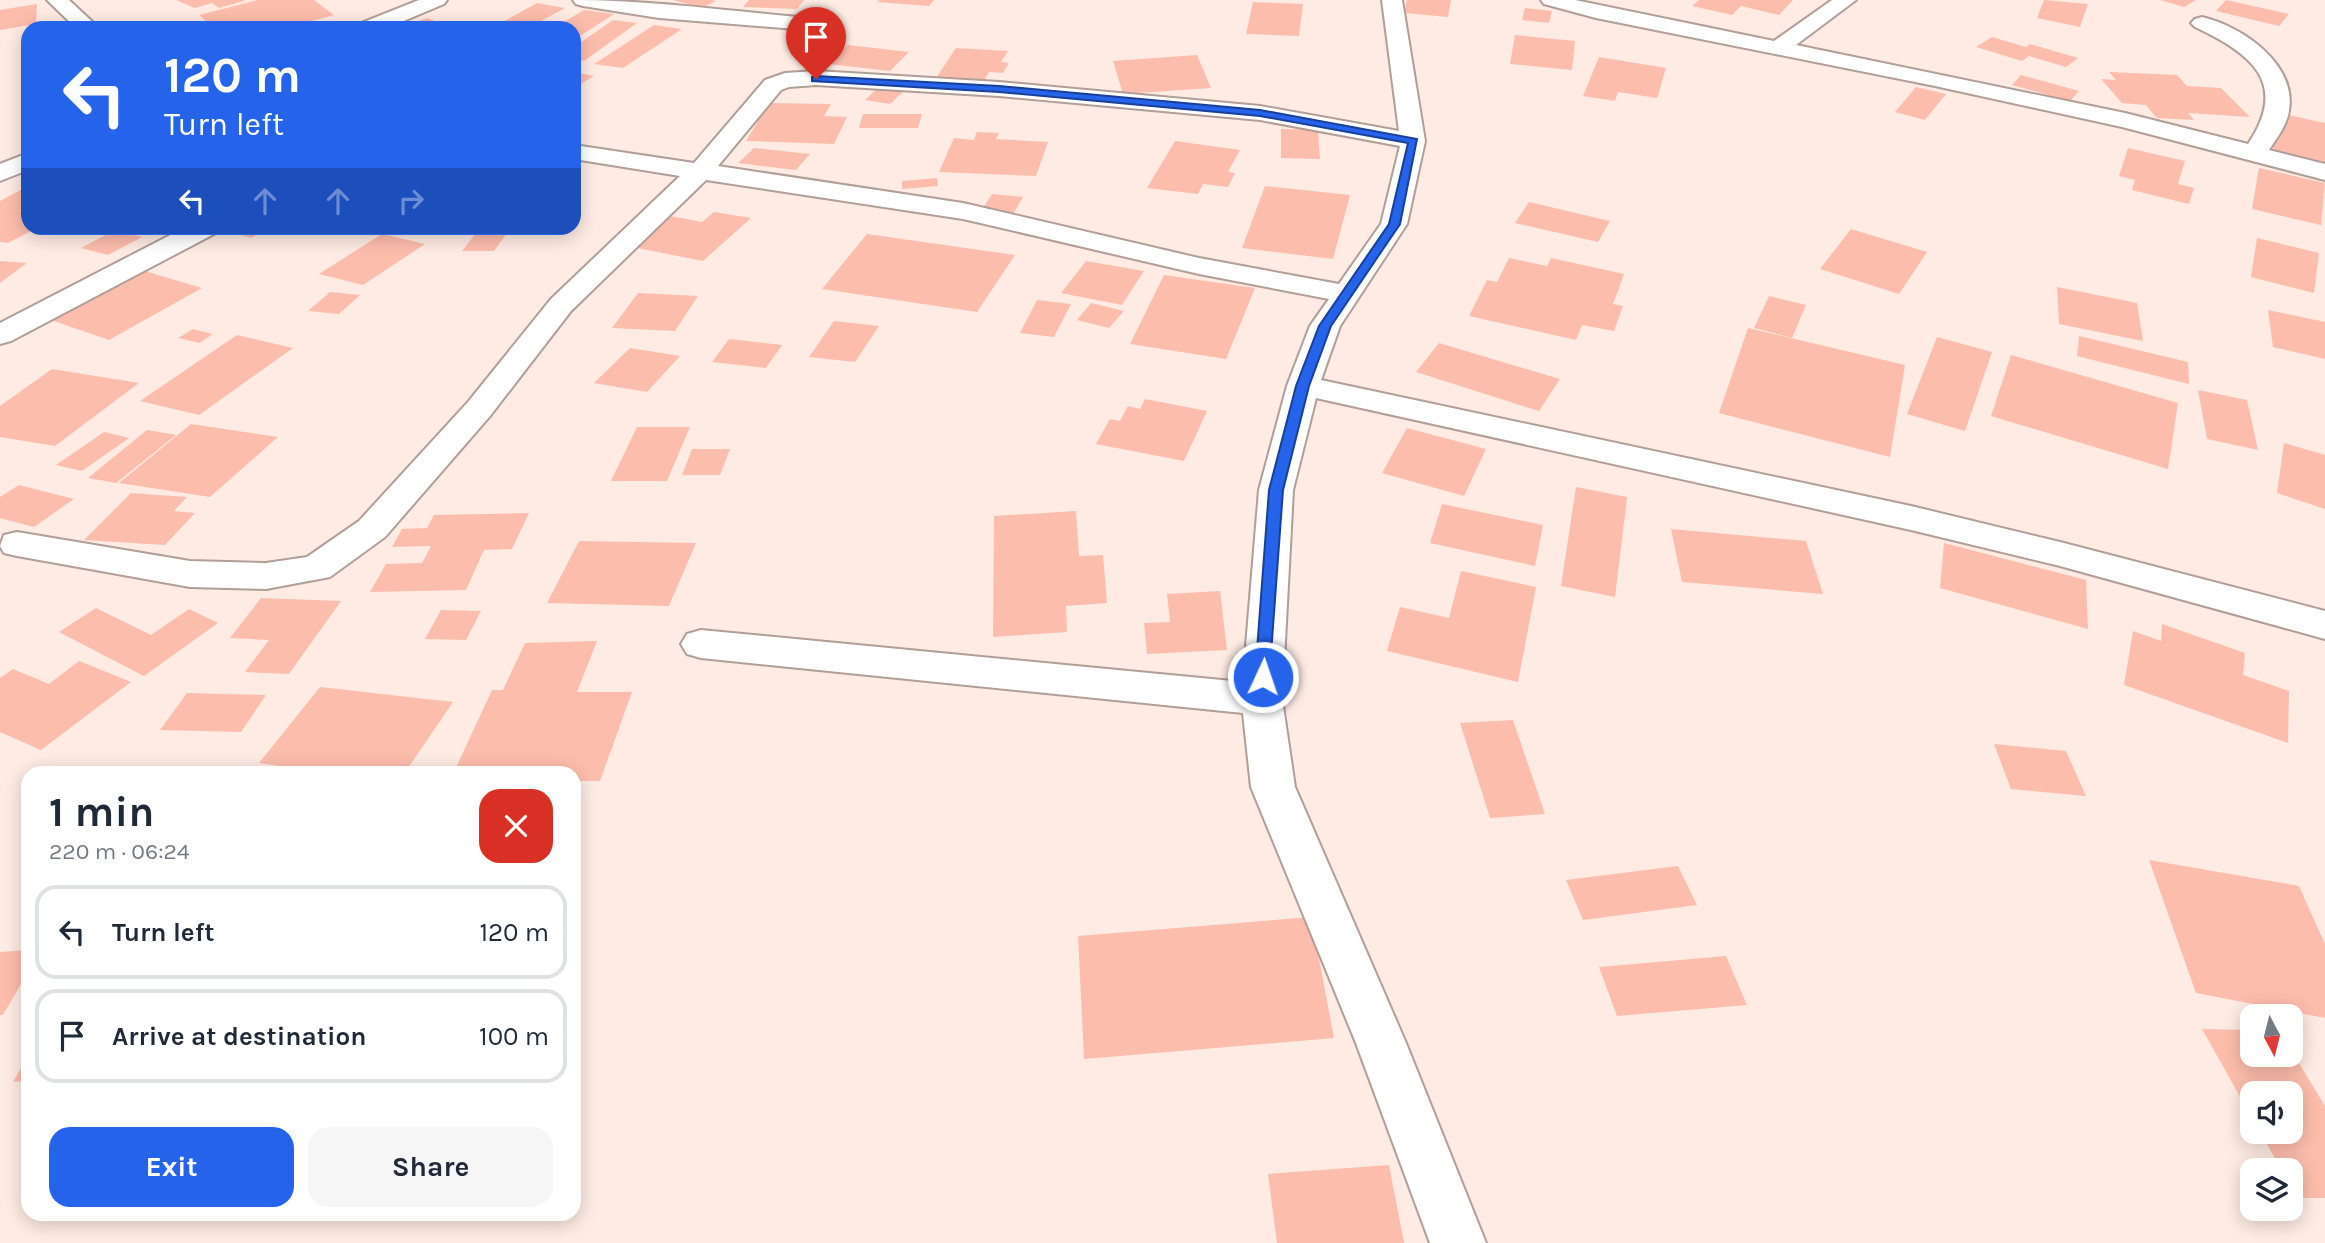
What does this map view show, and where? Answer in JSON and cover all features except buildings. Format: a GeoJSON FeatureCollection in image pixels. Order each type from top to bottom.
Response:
{"type":"FeatureCollection","features":[{"type":"Feature","properties":{"kind":"street"},"geometry":{"type":"LineString","coordinates":[[57,0],[80,21]]}},
{"type":"Feature","properties":{"kind":"street"},"geometry":{"type":"LineString","coordinates":[[386,21],[437,0]]}},
{"type":"Feature","properties":{"kind":"street"},"geometry":{"type":"LineString","coordinates":[[583,0],[659,12],[807,24]]}},
{"type":"Feature","properties":{"kind":"street"},"geometry":{"type":"LineString","coordinates":[[1392,0],[1413,141],[1394,224],[1325,326],[1303,386],[1276,490],[1262,699],[1273,787],[1381,1043],[1458,1243]]}},
{"type":"Feature","properties":{"kind":"street"},"geometry":{"type":"LineString","coordinates":[[1551,0],[2111,117],[2325,172]]}},
{"type":"Feature","properties":{"kind":"street"},"geometry":{"type":"LineString","coordinates":[[1776,49],[1846,0]]}},
{"type":"Feature","properties":{"kind":"street"},"geometry":{"type":"LineString","coordinates":[[2202,23],[2230,36],[2259,56],[2273,79],[2278,97],[2276,116],[2254,154]]}},
{"type":"Feature","properties":{"kind":"street"},"geometry":{"type":"LineString","coordinates":[[17,544],[190,574],[266,576],[317,568],[372,529],[479,410],[561,305],[699,172],[773,85],[785,80],[816,79],[999,89],[1260,113],[1413,141]]}},
{"type":"Feature","properties":{"kind":"street"},"geometry":{"type":"LineString","coordinates":[[581,153],[963,211],[1199,266],[1348,294]]}},
{"type":"Feature","properties":{"kind":"street"},"geometry":{"type":"LineString","coordinates":[[0,173],[21,164]]}},
{"type":"Feature","properties":{"kind":"street"},"geometry":{"type":"LineString","coordinates":[[0,335],[191,235]]}},
{"type":"Feature","properties":{"kind":"street"},"geometry":{"type":"LineString","coordinates":[[1303,386],[1911,518],[2060,554],[2325,625]]}},
{"type":"Feature","properties":{"kind":"street"},"geometry":{"type":"LineString","coordinates":[[701,645],[1262,699]]}},
{"type":"Feature","properties":{"kind":"route"},"geometry":{"type":"LineString","coordinates":[[816,79],[999,89],[1260,113],[1413,141],[1394,224],[1325,326],[1303,386],[1276,490],[1263,677]]}}]}
